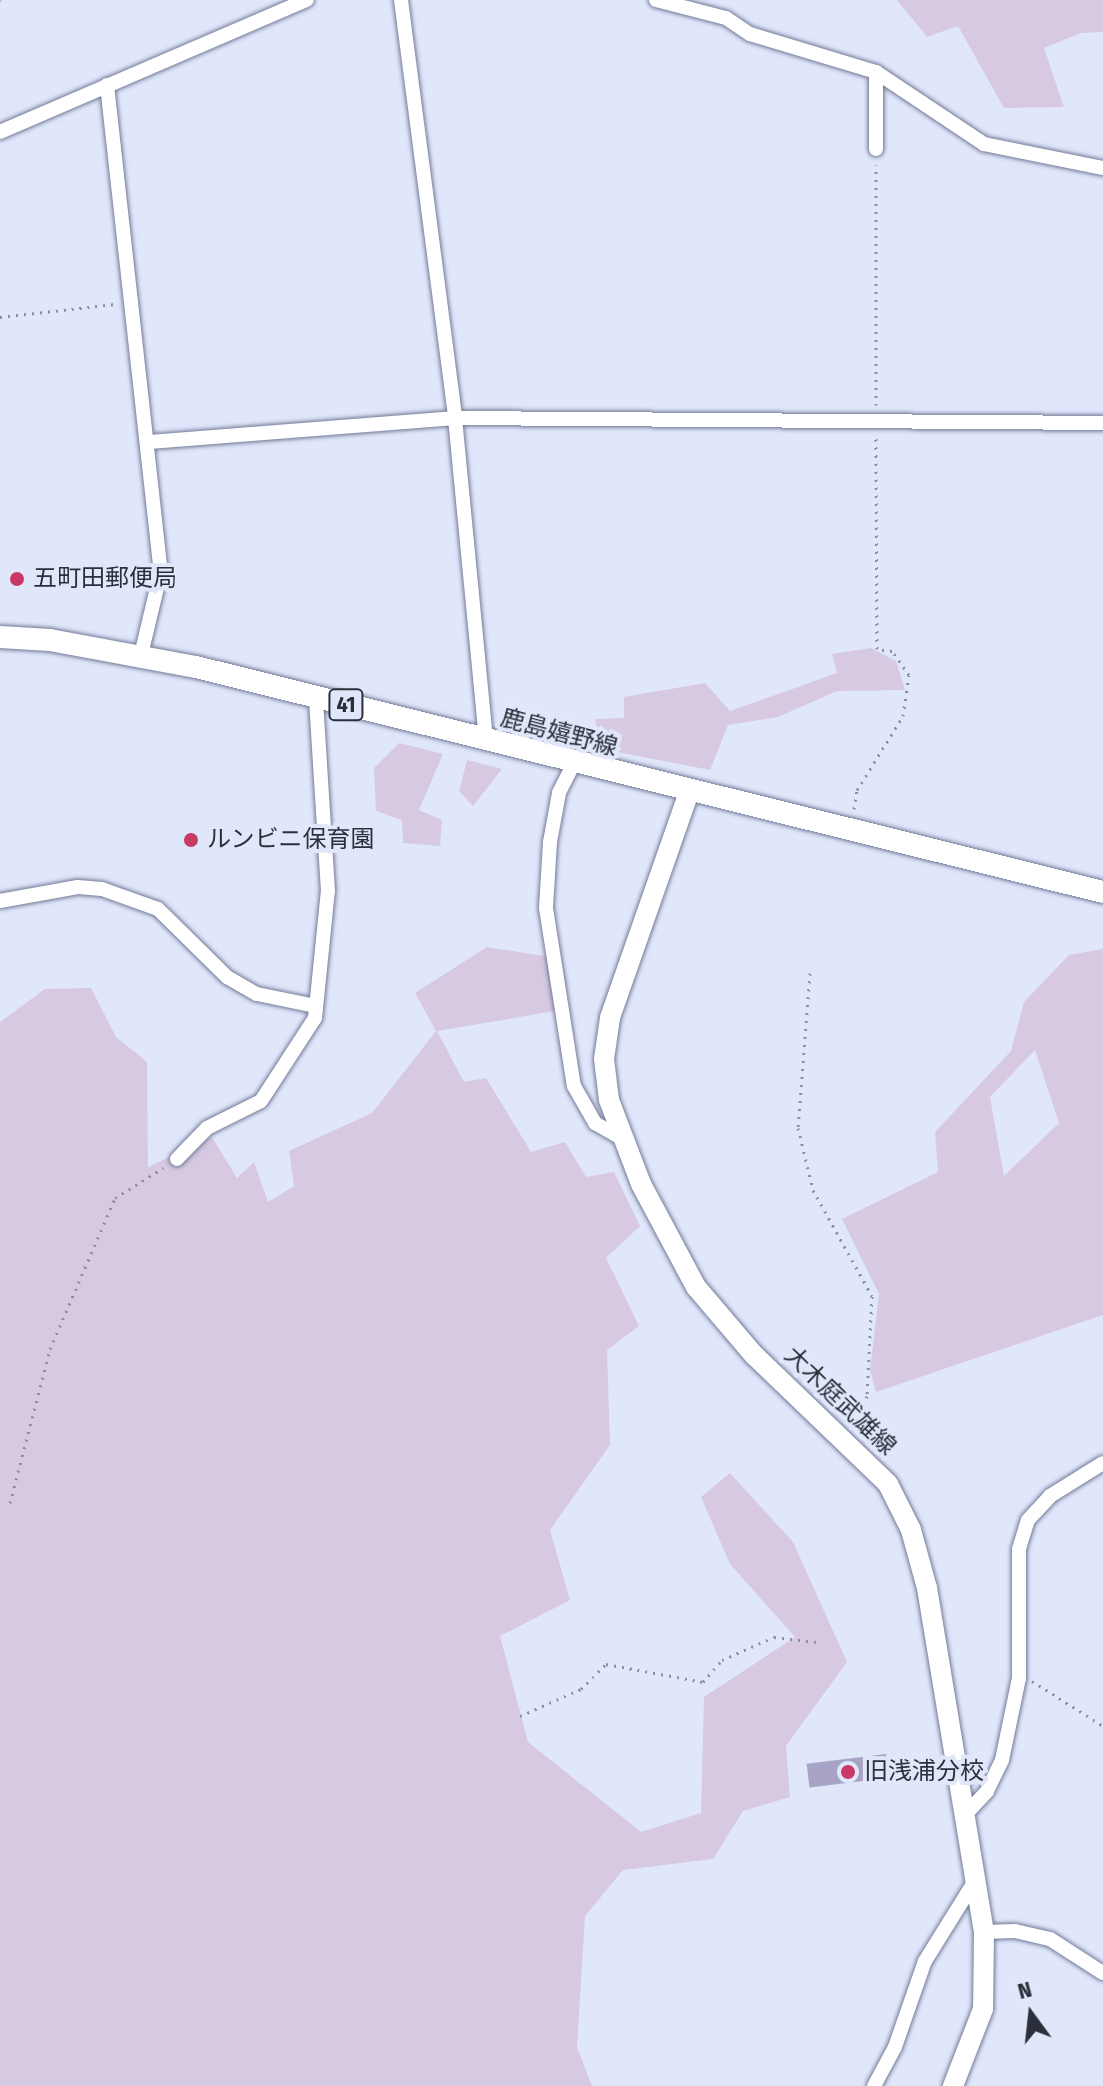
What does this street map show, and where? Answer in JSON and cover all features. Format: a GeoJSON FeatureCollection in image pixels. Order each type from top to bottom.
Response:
{"type":"FeatureCollection","features":[{"type":"Feature","properties":{"kind":"main road","name":"鹿島嬉野線"},"geometry":{"type":"LineString","coordinates":[[0,637],[141,655],[573,765],[1103,892]]}},
{"type":"Feature","properties":{"kind":"main road","name":"大木庭武雄線"},"geometry":{"type":"LineString","coordinates":[[689,792],[610,1018],[604,1059],[619,1137],[696,1287],[753,1354],[888,1484],[919,1554],[984,1932],[983,2009],[953,2086]]}},
{"type":"Feature","properties":{"kind":"street"},"geometry":{"type":"LineString","coordinates":[[0,132],[307,0]]}},
{"type":"Feature","properties":{"kind":"street"},"geometry":{"type":"LineString","coordinates":[[401,0],[455,418],[486,741]]}},
{"type":"Feature","properties":{"kind":"street"},"geometry":{"type":"LineString","coordinates":[[656,0],[726,18],[750,34],[876,72],[984,144],[1103,168]]}},
{"type":"Feature","properties":{"kind":"street"},"geometry":{"type":"LineString","coordinates":[[876,72],[876,149]]}},
{"type":"Feature","properties":{"kind":"street"},"geometry":{"type":"LineString","coordinates":[[107,85],[150,442],[161,571],[141,655]]}},
{"type":"Feature","properties":{"kind":"street"},"geometry":{"type":"LineString","coordinates":[[150,442],[455,418],[1103,423]]}},
{"type":"Feature","properties":{"kind":"street"},"geometry":{"type":"LineString","coordinates":[[177,1159],[207,1128],[261,1101],[315,1018],[327,937],[328,891],[316,698]]}},
{"type":"Feature","properties":{"kind":"street"},"geometry":{"type":"LineString","coordinates":[[573,765],[559,793],[550,842],[546,908],[574,1086],[595,1123],[619,1137]]}},
{"type":"Feature","properties":{"kind":"street"},"geometry":{"type":"LineString","coordinates":[[0,901],[78,887],[102,889],[158,909],[237,983],[257,994],[315,1006]]}},
{"type":"Feature","properties":{"kind":"street"},"geometry":{"type":"LineString","coordinates":[[964,1816],[987,1791],[1002,1760],[1019,1678],[1019,1549],[1028,1520],[1050,1496],[1103,1463]]}},
{"type":"Feature","properties":{"kind":"street"},"geometry":{"type":"LineString","coordinates":[[874,2086],[895,2047],[925,1961],[976,1879]]}},
{"type":"Feature","properties":{"kind":"street"},"geometry":{"type":"LineString","coordinates":[[984,1932],[1015,1931],[1050,1939],[1103,1973]]}},
{"type":"Feature","properties":{"kind":"path"},"geometry":{"type":"LineString","coordinates":[[850,833],[857,790],[903,716],[909,675],[892,651],[877,649],[876,149]]}},
{"type":"Feature","properties":{"kind":"path"},"geometry":{"type":"LineString","coordinates":[[0,317],[133,302]]}},
{"type":"Feature","properties":{"kind":"path"},"geometry":{"type":"LineString","coordinates":[[810,973],[798,1128],[813,1190],[872,1296],[867,1396],[849,1444]]}},
{"type":"Feature","properties":{"kind":"path"},"geometry":{"type":"LineString","coordinates":[[10,1503],[50,1349],[115,1198],[177,1159]]}},
{"type":"Feature","properties":{"kind":"path"},"geometry":{"type":"LineString","coordinates":[[520,1716],[581,1689],[606,1664],[703,1682],[722,1660],[774,1637],[816,1642]]}},
{"type":"Feature","properties":{"kind":"path"},"geometry":{"type":"LineString","coordinates":[[1019,1678],[1040,1683],[1103,1726]]}},
{"type":"Feature","properties":{"kind":"shaded area"},"geometry":{"type":"Polygon","coordinates":[[[897,0],[1103,0],[1103,32],[1081,33],[1044,48],[1064,107],[1004,108],[958,26],[927,37],[897,0]]]}},
{"type":"Feature","properties":{"kind":"shaded area"},"geometry":{"type":"Polygon","coordinates":[[[871,648],[896,661],[905,690],[837,691],[778,717],[728,725],[710,770],[602,749],[595,719],[624,718],[624,697],[705,683],[730,711],[837,673],[832,654],[871,648]]]}},
{"type":"Feature","properties":{"kind":"shaded area"},"geometry":{"type":"Polygon","coordinates":[[[399,743],[443,754],[419,810],[442,820],[440,846],[403,843],[402,820],[376,811],[374,768],[399,743]]]}},
{"type":"Feature","properties":{"kind":"shaded area"},"geometry":{"type":"Polygon","coordinates":[[[467,760],[502,769],[473,806],[459,791],[467,760]]]}},
{"type":"Feature","properties":{"kind":"shaded area"},"geometry":{"type":"Polygon","coordinates":[[[487,947],[550,957],[561,1010],[437,1031],[464,1082],[486,1078],[531,1152],[565,1142],[586,1177],[614,1172],[640,1226],[606,1258],[639,1326],[607,1350],[610,1445],[550,1530],[570,1600],[500,1636],[528,1742],[641,1832],[701,1813],[704,1697],[795,1637],[730,1564],[701,1497],[730,1473],[793,1542],[847,1662],[786,1746],[790,1797],[743,1811],[713,1859],[623,1870],[585,1916],[577,2047],[592,2086],[0,2086],[0,1022],[45,989],[91,988],[116,1037],[147,1062],[148,1167],[212,1137],[237,1178],[254,1162],[268,1202],[294,1186],[289,1151],[372,1113],[436,1031],[415,993],[487,947]]]}},
{"type":"Feature","properties":{"kind":"shaded area"},"geometry":{"type":"Polygon","coordinates":[[[1103,949],[1103,1315],[876,1392],[870,1370],[879,1294],[842,1219],[938,1172],[935,1132],[1011,1051],[1024,1002],[1069,955],[1103,949]],[[1035,1050],[990,1097],[1004,1176],[1059,1123],[1035,1050]]]}},
{"type":"Feature","properties":{"kind":"building","name":"旧浅浦分校"},"geometry":{"type":"Polygon","coordinates":[[[886,1754],[889,1778],[810,1788],[807,1764],[886,1754]]]}},
{"type":"Feature","properties":{"kind":"place","name":"五町田郵便局"},"geometry":{"type":"Point","coordinates":[17,579]}},
{"type":"Feature","properties":{"kind":"place","name":"ルンビニ保育園"},"geometry":{"type":"Point","coordinates":[191,840]}},
{"type":"Feature","properties":{"kind":"place","name":"旧浅浦分校"},"geometry":{"type":"Point","coordinates":[848,1772]}}]}
